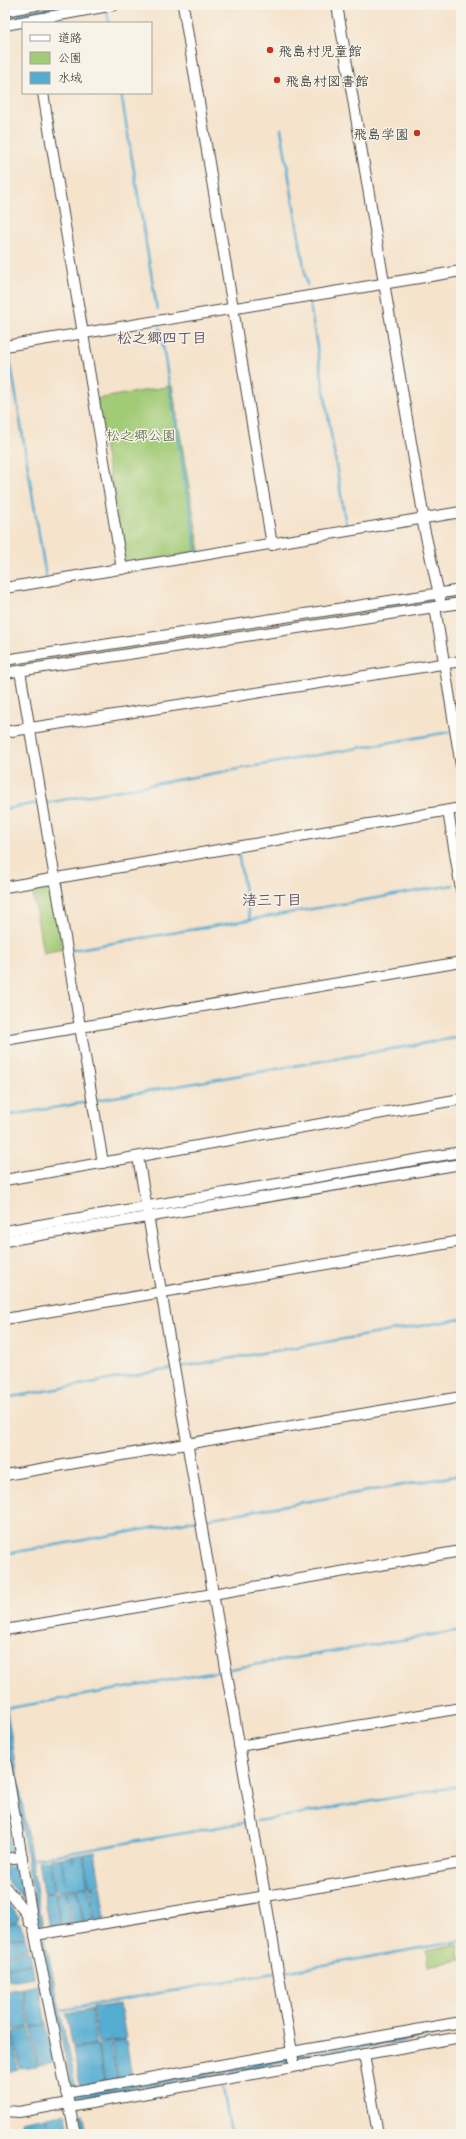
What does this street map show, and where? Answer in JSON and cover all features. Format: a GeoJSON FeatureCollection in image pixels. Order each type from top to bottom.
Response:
{"type":"FeatureCollection","features":[{"type":"Feature","properties":{"kind":"street"},"geometry":{"type":"LineString","coordinates":[[5,11],[36,5]]}},
{"type":"Feature","properties":{"kind":"street"},"geometry":{"type":"LineString","coordinates":[[31,22],[114,5]]}},
{"type":"Feature","properties":{"kind":"street"},"geometry":{"type":"LineString","coordinates":[[183,5],[272,545]]}},
{"type":"Feature","properties":{"kind":"street"},"geometry":{"type":"LineString","coordinates":[[337,5],[423,519],[439,601],[444,664],[461,766]]}},
{"type":"Feature","properties":{"kind":"street"},"geometry":{"type":"LineString","coordinates":[[5,25],[22,23]]}},
{"type":"Feature","properties":{"kind":"street"},"geometry":{"type":"LineString","coordinates":[[43,94],[122,569]]}},
{"type":"Feature","properties":{"kind":"street"},"geometry":{"type":"LineString","coordinates":[[5,346],[384,282],[461,271]]}},
{"type":"Feature","properties":{"kind":"street"},"geometry":{"type":"LineString","coordinates":[[5,588],[272,545],[461,512]]}},
{"type":"Feature","properties":{"kind":"street"},"geometry":{"type":"LineString","coordinates":[[5,673],[439,601],[461,590]]}},
{"type":"Feature","properties":{"kind":"street"},"geometry":{"type":"LineString","coordinates":[[5,660],[439,601],[461,603]]}},
{"type":"Feature","properties":{"kind":"street"},"geometry":{"type":"LineString","coordinates":[[5,732],[461,661]]}},
{"type":"Feature","properties":{"kind":"street"},"geometry":{"type":"LineString","coordinates":[[20,671],[103,1163]]}},
{"type":"Feature","properties":{"kind":"street"},"geometry":{"type":"LineString","coordinates":[[5,887],[461,808]]}},
{"type":"Feature","properties":{"kind":"street"},"geometry":{"type":"LineString","coordinates":[[448,811],[461,890]]}},
{"type":"Feature","properties":{"kind":"street"},"geometry":{"type":"LineString","coordinates":[[5,1040],[461,962]]}},
{"type":"Feature","properties":{"kind":"street"},"geometry":{"type":"LineString","coordinates":[[5,1180],[461,1100]]}},
{"type":"Feature","properties":{"kind":"street"},"geometry":{"type":"LineString","coordinates":[[5,1241],[461,1152]]}},
{"type":"Feature","properties":{"kind":"street"},"geometry":{"type":"LineString","coordinates":[[138,1157],[266,1896],[294,2067]]}},
{"type":"Feature","properties":{"kind":"street"},"geometry":{"type":"LineString","coordinates":[[5,1231],[148,1212],[461,1164]]}},
{"type":"Feature","properties":{"kind":"street"},"geometry":{"type":"LineString","coordinates":[[5,1319],[461,1241]]}},
{"type":"Feature","properties":{"kind":"street"},"geometry":{"type":"LineString","coordinates":[[5,1475],[461,1397]]}},
{"type":"Feature","properties":{"kind":"street"},"geometry":{"type":"LineString","coordinates":[[5,1630],[461,1551]]}},
{"type":"Feature","properties":{"kind":"street"},"geometry":{"type":"LineString","coordinates":[[240,1746],[461,1708]]}},
{"type":"Feature","properties":{"kind":"street"},"geometry":{"type":"LineString","coordinates":[[5,1758],[34,1935],[72,2092],[69,2105],[75,2134]]}},
{"type":"Feature","properties":{"kind":"street"},"geometry":{"type":"LineString","coordinates":[[5,1859],[22,1857]]}},
{"type":"Feature","properties":{"kind":"street"},"geometry":{"type":"LineString","coordinates":[[34,1935],[461,1863]]}},
{"type":"Feature","properties":{"kind":"street"},"geometry":{"type":"LineString","coordinates":[[5,1887],[26,1913],[34,1935]]}},
{"type":"Feature","properties":{"kind":"street"},"geometry":{"type":"LineString","coordinates":[[72,2092],[461,2022]]}},
{"type":"Feature","properties":{"kind":"street"},"geometry":{"type":"LineString","coordinates":[[5,2111],[19,2112],[69,2105],[461,2037]]}},
{"type":"Feature","properties":{"kind":"street"},"geometry":{"type":"LineString","coordinates":[[364,2054],[378,2134]]}},
{"type":"Feature","properties":{"kind":"green space","name":"松之郷公園"},"geometry":{"type":"Polygon","coordinates":[[[172,386],[200,552],[129,563],[125,561],[96,399],[172,386]]]}},
{"type":"Feature","properties":{"kind":"green space"},"geometry":{"type":"Polygon","coordinates":[[[49,884],[52,886],[63,949],[43,953],[32,887],[49,884]]]}},
{"type":"Feature","properties":{"kind":"green space"},"geometry":{"type":"Polygon","coordinates":[[[458,1945],[460,1960],[428,1966],[426,1951],[458,1945]]]}},
{"type":"Feature","properties":{"kind":"water"},"geometry":{"type":"Polygon","coordinates":[[[59,5],[83,5],[5,19],[5,15],[59,5]]]}},
{"type":"Feature","properties":{"kind":"water"},"geometry":{"type":"Polygon","coordinates":[[[461,1154],[461,1160],[5,1238],[5,1234],[461,1154]]]}},
{"type":"Feature","properties":{"kind":"water"},"geometry":{"type":"Polygon","coordinates":[[[5,1698],[43,1929],[39,1930],[5,1728],[5,1698]]]}},
{"type":"Feature","properties":{"kind":"water"},"geometry":{"type":"Polygon","coordinates":[[[5,1812],[12,1852],[5,1853],[5,1812]]]}},
{"type":"Feature","properties":{"kind":"water"},"geometry":{"type":"Polygon","coordinates":[[[95,1852],[100,1884],[89,1886],[84,1854],[95,1852]]]}},
{"type":"Feature","properties":{"kind":"water"},"geometry":{"type":"Polygon","coordinates":[[[83,1854],[88,1886],[66,1890],[61,1858],[72,1856],[73,1863],[73,1856],[83,1854]]]}},
{"type":"Feature","properties":{"kind":"water"},"geometry":{"type":"Polygon","coordinates":[[[61,1858],[66,1890],[55,1891],[50,1859],[61,1858]]]}},
{"type":"Feature","properties":{"kind":"water"},"geometry":{"type":"Polygon","coordinates":[[[49,1860],[54,1892],[43,1893],[38,1861],[49,1860]]]}},
{"type":"Feature","properties":{"kind":"water"},"geometry":{"type":"Polygon","coordinates":[[[18,1864],[23,1898],[5,1879],[5,1868],[18,1864]]]}},
{"type":"Feature","properties":{"kind":"water"},"geometry":{"type":"Polygon","coordinates":[[[100,1886],[105,1919],[95,1921],[90,1887],[100,1886]]]}},
{"type":"Feature","properties":{"kind":"water"},"geometry":{"type":"Polygon","coordinates":[[[88,1887],[94,1921],[84,1923],[78,1889],[88,1887]]]}},
{"type":"Feature","properties":{"kind":"water"},"geometry":{"type":"Polygon","coordinates":[[[77,1889],[83,1923],[73,1924],[67,1891],[77,1889]]]}},
{"type":"Feature","properties":{"kind":"water"},"geometry":{"type":"Polygon","coordinates":[[[66,1891],[71,1924],[61,1926],[56,1893],[66,1891]]]}},
{"type":"Feature","properties":{"kind":"water"},"geometry":{"type":"Polygon","coordinates":[[[55,1893],[60,1926],[50,1928],[44,1894],[55,1893]]]}},
{"type":"Feature","properties":{"kind":"water"},"geometry":{"type":"Polygon","coordinates":[[[5,1898],[19,1917],[17,1922],[5,1924],[5,1898]]]}},
{"type":"Feature","properties":{"kind":"water"},"geometry":{"type":"Polygon","coordinates":[[[20,1923],[25,1936],[5,1939],[5,1925],[20,1923]]]}},
{"type":"Feature","properties":{"kind":"water"},"geometry":{"type":"Polygon","coordinates":[[[25,1937],[29,1949],[5,1953],[5,1940],[25,1937]]]}},
{"type":"Feature","properties":{"kind":"water"},"geometry":{"type":"Polygon","coordinates":[[[45,1938],[77,2094],[461,2026],[461,2031],[75,2099],[40,1939],[45,1938]]]}},
{"type":"Feature","properties":{"kind":"water"},"geometry":{"type":"Polygon","coordinates":[[[29,1951],[32,1963],[7,1967],[5,1954],[29,1951]]]}},
{"type":"Feature","properties":{"kind":"water"},"geometry":{"type":"Polygon","coordinates":[[[32,1964],[34,1977],[9,1981],[7,1968],[32,1964]]]}},
{"type":"Feature","properties":{"kind":"water"},"geometry":{"type":"Polygon","coordinates":[[[38,1985],[46,2024],[31,2027],[23,1988],[38,1985]]]}},
{"type":"Feature","properties":{"kind":"water"},"geometry":{"type":"Polygon","coordinates":[[[22,1988],[29,2027],[13,2030],[6,1991],[22,1988]]]}},
{"type":"Feature","properties":{"kind":"water"},"geometry":{"type":"Polygon","coordinates":[[[5,1994],[11,2030],[5,2031],[5,1994]]]}},
{"type":"Feature","properties":{"kind":"water"},"geometry":{"type":"Polygon","coordinates":[[[120,2004],[126,2039],[98,2043],[92,2008],[120,2004]]]}},
{"type":"Feature","properties":{"kind":"water"},"geometry":{"type":"Polygon","coordinates":[[[91,2009],[96,2044],[73,2048],[66,2013],[91,2009]]]}},
{"type":"Feature","properties":{"kind":"water"},"geometry":{"type":"Polygon","coordinates":[[[46,2025],[54,2062],[38,2065],[31,2028],[46,2025]]]}},
{"type":"Feature","properties":{"kind":"water"},"geometry":{"type":"Polygon","coordinates":[[[29,2028],[37,2066],[20,2068],[13,2032],[29,2028]]]}},
{"type":"Feature","properties":{"kind":"water"},"geometry":{"type":"Polygon","coordinates":[[[12,2032],[18,2069],[5,2073],[5,2033],[12,2032]]]}},
{"type":"Feature","properties":{"kind":"water"},"geometry":{"type":"Polygon","coordinates":[[[126,2040],[132,2077],[118,2080],[112,2042],[126,2040]]]}},
{"type":"Feature","properties":{"kind":"water"},"geometry":{"type":"Polygon","coordinates":[[[110,2042],[117,2080],[105,2082],[98,2045],[110,2042]]]}},
{"type":"Feature","properties":{"kind":"water"},"geometry":{"type":"Polygon","coordinates":[[[97,2045],[104,2082],[80,2086],[73,2049],[97,2045]]]}},
{"type":"Feature","properties":{"kind":"water"},"geometry":{"type":"Polygon","coordinates":[[[83,2113],[87,2134],[82,2134],[78,2115],[83,2113]]]}},
{"type":"Feature","properties":{"kind":"water"},"geometry":{"type":"Polygon","coordinates":[[[63,2114],[66,2116],[69,2129],[49,2133],[46,2117],[63,2114]]]}},
{"type":"Feature","properties":{"kind":"water"},"geometry":{"type":"Polygon","coordinates":[[[45,2117],[47,2133],[22,2134],[21,2122],[45,2117]]]}},
{"type":"Feature","properties":{"kind":"waterway"},"geometry":{"type":"LineString","coordinates":[[107,11],[109,22]]}},
{"type":"Feature","properties":{"kind":"waterway"},"geometry":{"type":"LineString","coordinates":[[121,94],[157,309]]}},
{"type":"Feature","properties":{"kind":"waterway"},"geometry":{"type":"LineString","coordinates":[[281,129],[307,285]]}},
{"type":"Feature","properties":{"kind":"waterway"},"geometry":{"type":"LineString","coordinates":[[310,304],[346,526]]}},
{"type":"Feature","properties":{"kind":"waterway"},"geometry":{"type":"LineString","coordinates":[[5,327],[6,335]]}},
{"type":"Feature","properties":{"kind":"waterway"},"geometry":{"type":"LineString","coordinates":[[160,328],[197,553]]}},
{"type":"Feature","properties":{"kind":"waterway"},"geometry":{"type":"LineString","coordinates":[[9,353],[46,577]]}},
{"type":"Feature","properties":{"kind":"waterway"},"geometry":{"type":"LineString","coordinates":[[443,598],[461,595]]}},
{"type":"Feature","properties":{"kind":"waterway"},"geometry":{"type":"LineString","coordinates":[[367,609],[438,599]]}},
{"type":"Feature","properties":{"kind":"waterway"},"geometry":{"type":"LineString","coordinates":[[5,726],[19,724]]}},
{"type":"Feature","properties":{"kind":"waterway"},"geometry":{"type":"LineString","coordinates":[[46,803],[449,732]]}},
{"type":"Feature","properties":{"kind":"waterway"},"geometry":{"type":"LineString","coordinates":[[5,809],[38,803]]}},
{"type":"Feature","properties":{"kind":"waterway"},"geometry":{"type":"LineString","coordinates":[[238,852],[250,920]]}},
{"type":"Feature","properties":{"kind":"waterway"},"geometry":{"type":"LineString","coordinates":[[72,950],[453,885]]}},
{"type":"Feature","properties":{"kind":"waterway"},"geometry":{"type":"LineString","coordinates":[[97,1100],[461,1037]]}},
{"type":"Feature","properties":{"kind":"waterway"},"geometry":{"type":"LineString","coordinates":[[5,1116],[88,1102]]}},
{"type":"Feature","properties":{"kind":"waterway"},"geometry":{"type":"LineString","coordinates":[[180,1367],[461,1319]]}},
{"type":"Feature","properties":{"kind":"waterway"},"geometry":{"type":"LineString","coordinates":[[5,1398],[171,1369]]}},
{"type":"Feature","properties":{"kind":"waterway"},"geometry":{"type":"LineString","coordinates":[[206,1519],[461,1475]]}},
{"type":"Feature","properties":{"kind":"waterway"},"geometry":{"type":"LineString","coordinates":[[5,1554],[197,1520]]}},
{"type":"Feature","properties":{"kind":"waterway"},"geometry":{"type":"LineString","coordinates":[[230,1669],[461,1630]]}},
{"type":"Feature","properties":{"kind":"waterway"},"geometry":{"type":"LineString","coordinates":[[10,1708],[222,1671]]}},
{"type":"Feature","properties":{"kind":"waterway"},"geometry":{"type":"LineString","coordinates":[[257,1821],[461,1786]]}},
{"type":"Feature","properties":{"kind":"waterway"},"geometry":{"type":"LineString","coordinates":[[34,1859],[248,1822]]}},
{"type":"Feature","properties":{"kind":"waterway"},"geometry":{"type":"LineString","coordinates":[[284,1972],[461,1941]]}},
{"type":"Feature","properties":{"kind":"waterway"},"geometry":{"type":"LineString","coordinates":[[63,2010],[274,1973]]}},
{"type":"Feature","properties":{"kind":"waterway"},"geometry":{"type":"LineString","coordinates":[[223,2088],[231,2134]]}},
{"type":"Feature","properties":{"kind":"place","name":"飛島村児童館"},"geometry":{"type":"Point","coordinates":[270,50]}},
{"type":"Feature","properties":{"kind":"place","name":"飛島村図書館"},"geometry":{"type":"Point","coordinates":[277,80]}},
{"type":"Feature","properties":{"kind":"place","name":"飛島学園"},"geometry":{"type":"Point","coordinates":[417,133]}},
{"type":"Feature","properties":{"kind":"district","name":"松之郷四丁目"},"geometry":{"type":"Point","coordinates":[162,336]}},
{"type":"Feature","properties":{"kind":"district","name":"渚三丁目"},"geometry":{"type":"Point","coordinates":[272,898]}}]}
